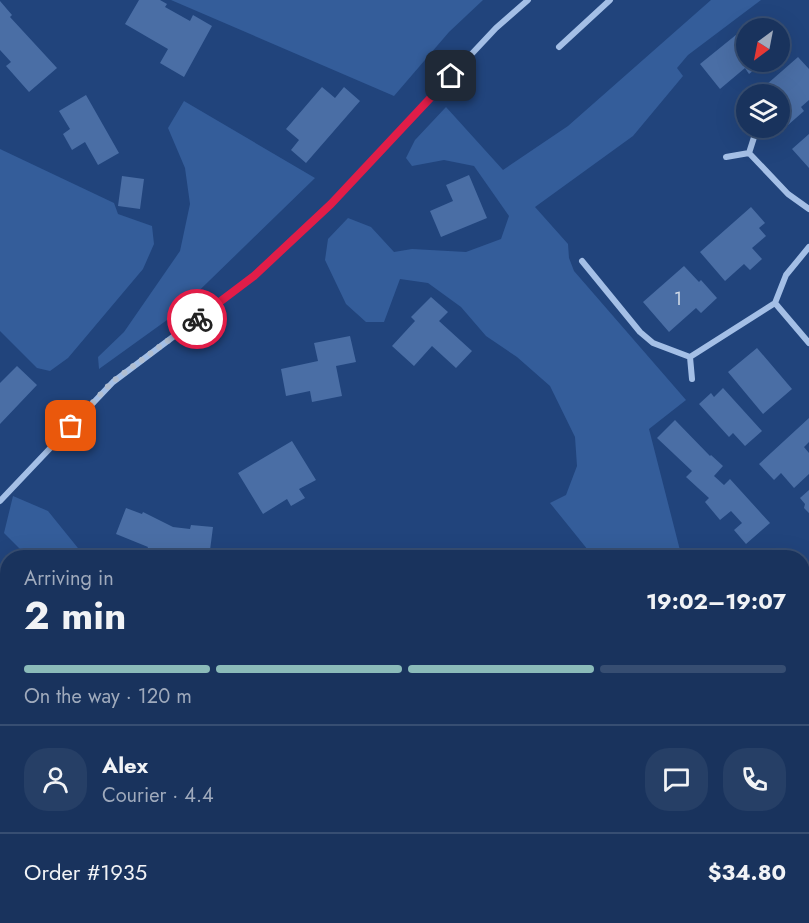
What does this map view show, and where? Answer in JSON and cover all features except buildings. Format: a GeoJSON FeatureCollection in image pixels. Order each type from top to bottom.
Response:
{"type":"FeatureCollection","features":[{"type":"Feature","properties":{"kind":"street"},"geometry":{"type":"LineString","coordinates":[[0,501],[112,382],[254,276],[331,204],[496,28],[528,0]]}},
{"type":"Feature","properties":{"kind":"street"},"geometry":{"type":"LineString","coordinates":[[559,47],[610,0]]}},
{"type":"Feature","properties":{"kind":"street"},"geometry":{"type":"LineString","coordinates":[[749,153],[754,138]]}},
{"type":"Feature","properties":{"kind":"street"},"geometry":{"type":"LineString","coordinates":[[726,157],[749,153]]}},
{"type":"Feature","properties":{"kind":"street"},"geometry":{"type":"LineString","coordinates":[[749,153],[789,194],[809,209]]}},
{"type":"Feature","properties":{"kind":"street"},"geometry":{"type":"LineString","coordinates":[[690,357],[775,303],[786,275],[809,247]]}},
{"type":"Feature","properties":{"kind":"street"},"geometry":{"type":"LineString","coordinates":[[582,261],[640,332],[653,343],[690,357]]}},
{"type":"Feature","properties":{"kind":"street"},"geometry":{"type":"LineString","coordinates":[[775,303],[809,344]]}},
{"type":"Feature","properties":{"kind":"street"},"geometry":{"type":"LineString","coordinates":[[690,357],[692,379]]}},
{"type":"Feature","properties":{"kind":"shaded area"},"geometry":{"type":"Polygon","coordinates":[[[171,0],[483,0],[449,32],[394,96],[171,0]]]}},
{"type":"Feature","properties":{"kind":"shaded area"},"geometry":{"type":"Polygon","coordinates":[[[711,0],[761,0],[688,55],[677,68],[683,76],[633,136],[535,207],[568,244],[569,258],[574,271],[686,400],[649,429],[680,550],[588,550],[550,503],[566,495],[577,466],[575,437],[550,386],[517,357],[486,336],[461,307],[428,283],[400,279],[384,322],[366,322],[346,304],[325,260],[328,239],[348,218],[371,227],[394,252],[412,249],[466,252],[501,239],[509,216],[474,166],[444,160],[412,166],[406,158],[415,140],[446,107],[503,170],[568,126],[711,0]]]}},
{"type":"Feature","properties":{"kind":"shaded area"},"geometry":{"type":"Polygon","coordinates":[[[184,101],[315,178],[174,315],[99,369],[98,357],[124,332],[180,251],[190,204],[185,168],[168,128],[184,101]]]}},
{"type":"Feature","properties":{"kind":"shaded area"},"geometry":{"type":"Polygon","coordinates":[[[0,149],[114,203],[118,214],[152,226],[154,244],[143,269],[68,358],[50,371],[37,368],[0,331],[0,149]]]}},
{"type":"Feature","properties":{"kind":"shaded area"},"geometry":{"type":"Polygon","coordinates":[[[13,496],[48,511],[80,550],[21,550],[4,533],[13,496]]]}},
{"type":"Feature","properties":{"kind":"way so far"},"geometry":{"type":"LineString","coordinates":[[71,426],[112,382],[197,319]]}},
{"type":"Feature","properties":{"kind":"route"},"geometry":{"type":"LineString","coordinates":[[197,319],[254,276],[331,204],[451,76]]}}]}
